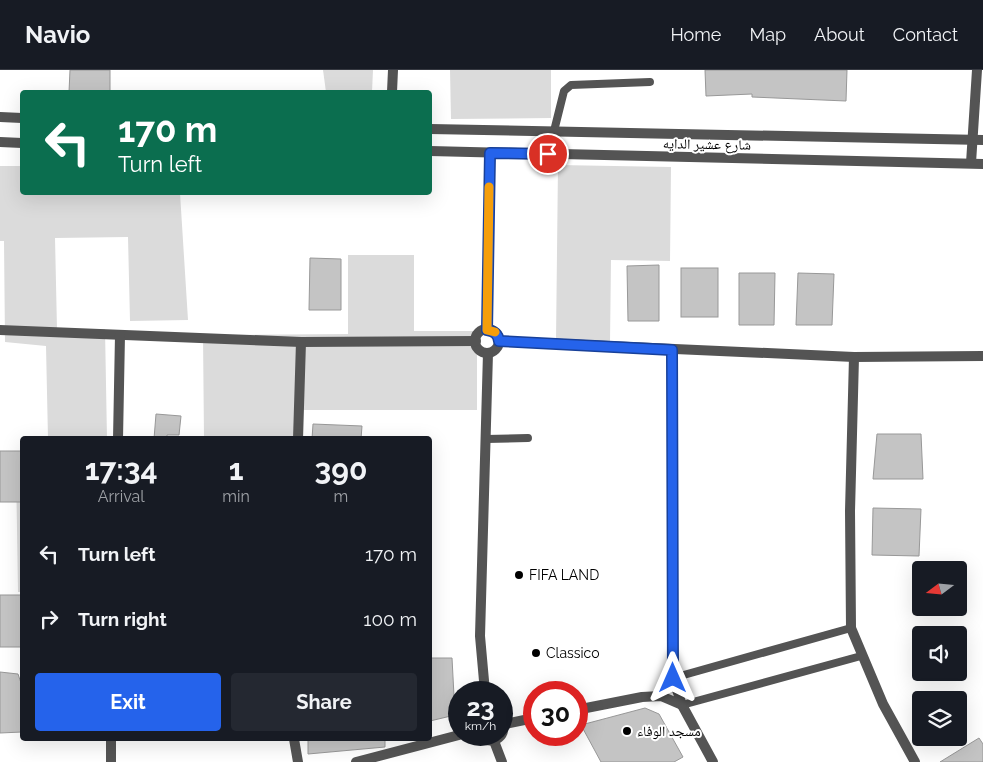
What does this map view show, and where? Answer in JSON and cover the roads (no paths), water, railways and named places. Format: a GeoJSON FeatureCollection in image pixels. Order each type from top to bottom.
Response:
{"type":"FeatureCollection","features":[{"type":"Feature","properties":{"kind":"street"},"geometry":{"type":"LineString","coordinates":[[392,90],[393,70]]}},
{"type":"Feature","properties":{"kind":"street"},"geometry":{"type":"LineString","coordinates":[[971,163],[978,140],[977,70]]}},
{"type":"Feature","properties":{"kind":"street"},"geometry":{"type":"LineString","coordinates":[[0,117],[20,118]]}},
{"type":"Feature","properties":{"kind":"street","name":"شارع عشير الدايه"},"geometry":{"type":"LineString","coordinates":[[432,129],[978,140]]}},
{"type":"Feature","properties":{"kind":"street"},"geometry":{"type":"LineString","coordinates":[[0,142],[20,142]]}},
{"type":"Feature","properties":{"kind":"street","name":"شارع عشير الدايه"},"geometry":{"type":"LineString","coordinates":[[432,151],[983,164]]}},
{"type":"Feature","properties":{"kind":"street"},"geometry":{"type":"LineString","coordinates":[[487,330],[490,153]]}},
{"type":"Feature","properties":{"kind":"street"},"geometry":{"type":"LineString","coordinates":[[0,330],[301,342],[476,341]]}},
{"type":"Feature","properties":{"kind":"street"},"geometry":{"type":"LineString","coordinates":[[487,330],[493,331],[498,336],[499,341],[496,350],[488,353],[482,352],[477,347],[476,341],[479,333],[487,330]]}},
{"type":"Feature","properties":{"kind":"street"},"geometry":{"type":"LineString","coordinates":[[118,436],[120,335]]}},
{"type":"Feature","properties":{"kind":"street"},"geometry":{"type":"LineString","coordinates":[[499,341],[672,350],[854,356],[983,356]]}},
{"type":"Feature","properties":{"kind":"street"},"geometry":{"type":"LineString","coordinates":[[298,436],[301,342]]}},
{"type":"Feature","properties":{"kind":"street"},"geometry":{"type":"LineString","coordinates":[[672,350],[673,678],[682,706],[713,762]]}},
{"type":"Feature","properties":{"kind":"street"},"geometry":{"type":"LineString","coordinates":[[484,681],[480,636],[488,353]]}},
{"type":"Feature","properties":{"kind":"street"},"geometry":{"type":"LineString","coordinates":[[854,356],[850,511],[851,628],[861,656],[883,704],[915,762]]}},
{"type":"Feature","properties":{"kind":"street"},"geometry":{"type":"LineString","coordinates":[[661,696],[673,678]]}},
{"type":"Feature","properties":{"kind":"street"},"geometry":{"type":"LineString","coordinates":[[588,708],[642,697],[661,696],[682,706]]}},
{"type":"Feature","properties":{"kind":"street"},"geometry":{"type":"LineString","coordinates":[[356,762],[448,738]]}},
{"type":"Feature","properties":{"kind":"street"},"geometry":{"type":"LineString","coordinates":[[111,741],[111,762]]}},
{"type":"Feature","properties":{"kind":"street"},"geometry":{"type":"LineString","coordinates":[[294,741],[298,762]]}},
{"type":"Feature","properties":{"kind":"street"},"geometry":{"type":"LineString","coordinates":[[496,746],[502,762]]}},
{"type":"Feature","properties":{"kind":"lane"},"geometry":{"type":"LineString","coordinates":[[554,131],[564,91],[571,85],[650,82]]}},
{"type":"Feature","properties":{"kind":"lane"},"geometry":{"type":"LineString","coordinates":[[486,439],[528,438]]}},
{"type":"Feature","properties":{"kind":"lane"},"geometry":{"type":"LineString","coordinates":[[673,678],[851,628]]}},
{"type":"Feature","properties":{"kind":"lane"},"geometry":{"type":"LineString","coordinates":[[682,706],[861,656]]}},
{"type":"Feature","properties":{"kind":"place","name":"FIFA LAND"},"geometry":{"type":"Point","coordinates":[519,575]}},
{"type":"Feature","properties":{"kind":"place","name":"Classico"},"geometry":{"type":"Point","coordinates":[536,653]}},
{"type":"Feature","properties":{"kind":"place","name":"مسجد الوفاء"},"geometry":{"type":"Point","coordinates":[627,731]}}]}
